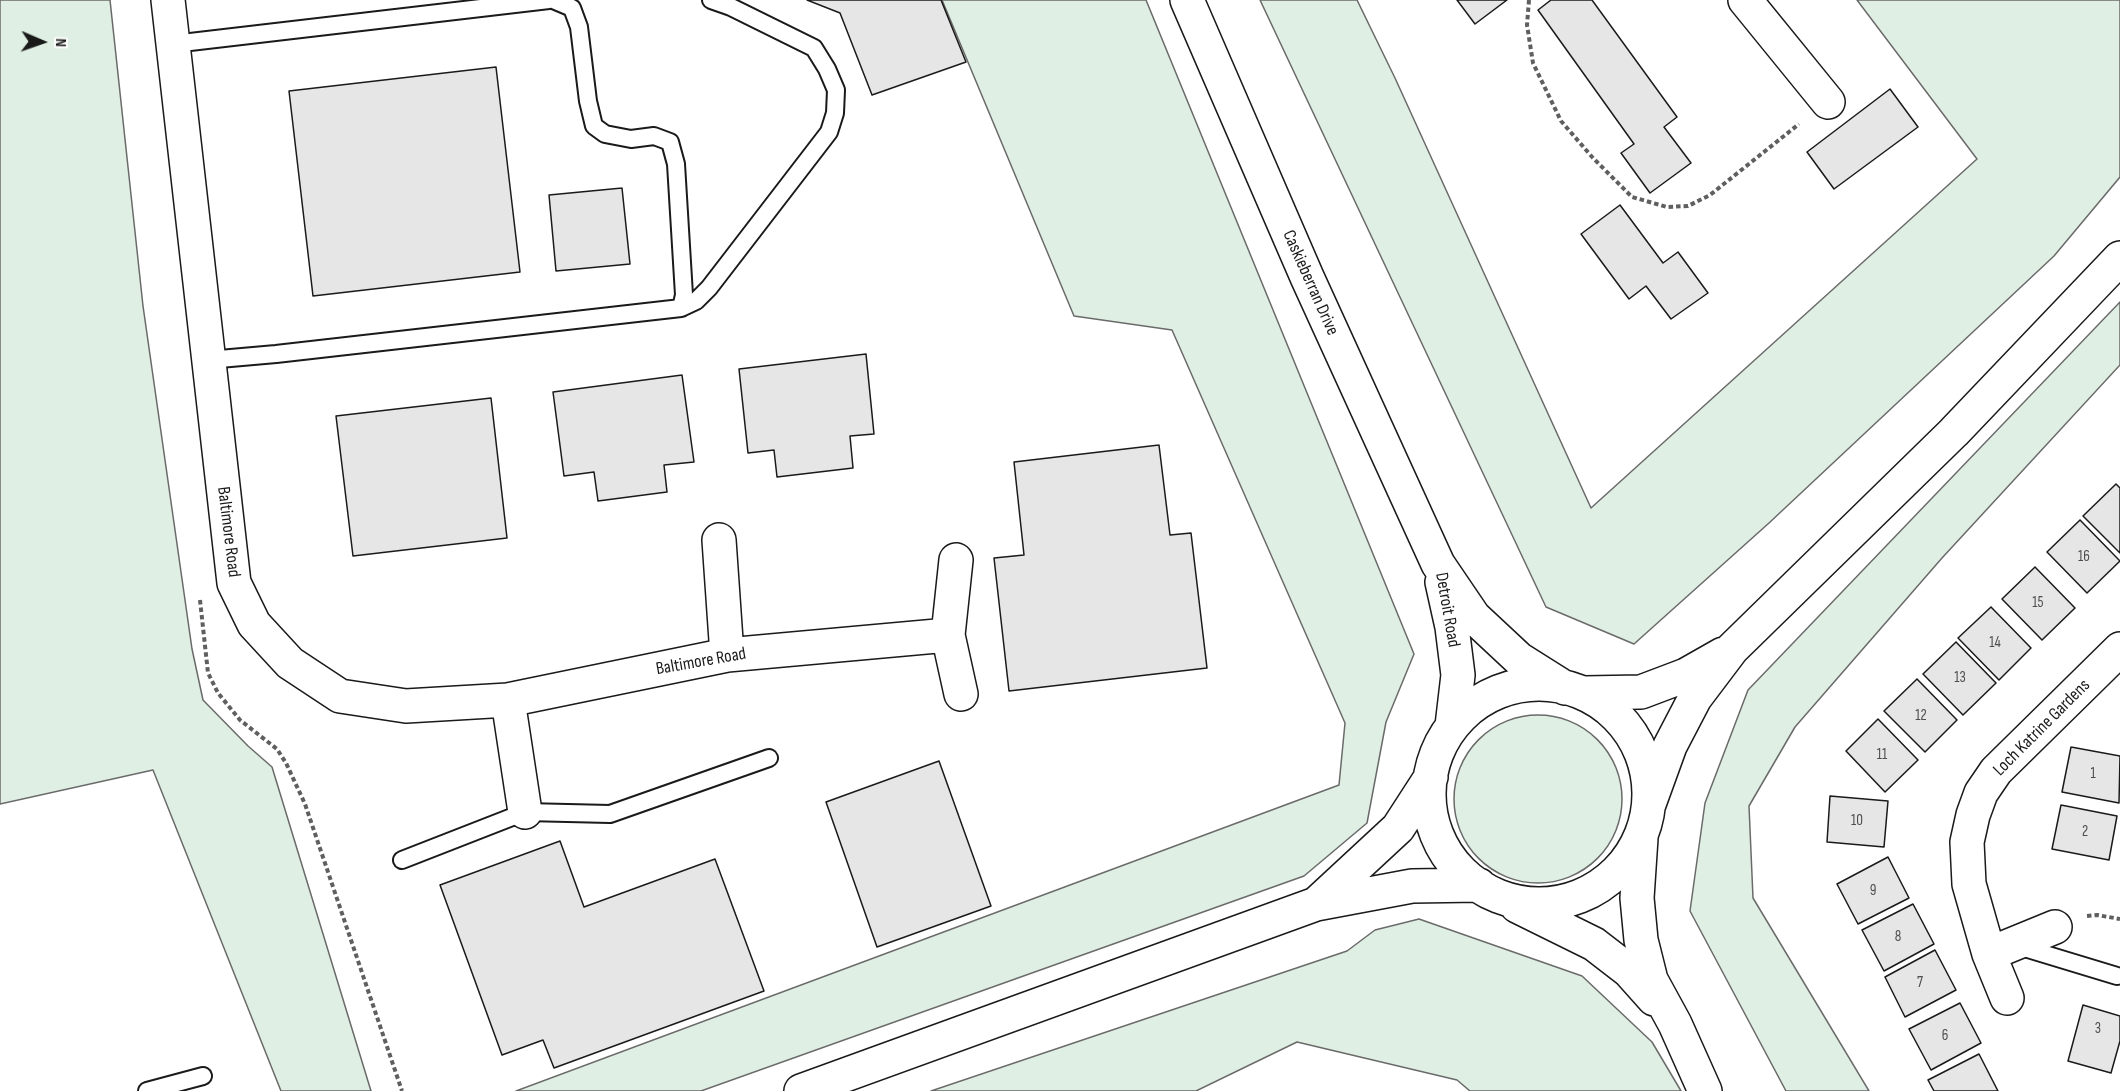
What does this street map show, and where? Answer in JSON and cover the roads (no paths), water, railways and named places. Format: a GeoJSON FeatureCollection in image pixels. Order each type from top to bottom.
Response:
{"type":"FeatureCollection","features":[{"type":"Feature","properties":{"kind":"street","name":"Baltimore Road"},"geometry":{"type":"LineString","coordinates":[[168,0],[234,583],[254,624],[290,663],[340,696],[406,706],[508,700],[727,655],[948,635]]}},
{"type":"Feature","properties":{"kind":"street","name":"Caskieberran Drive"},"geometry":{"type":"LineString","coordinates":[[1187,0],[1307,278],[1438,564]]}},
{"type":"Feature","properties":{"kind":"street"},"geometry":{"type":"LineString","coordinates":[[1745,0],[1828,102]]}},
{"type":"Feature","properties":{"kind":"street"},"geometry":{"type":"LineString","coordinates":[[1705,1091],[1675,1024],[1651,980],[1641,940],[1637,898],[1641,837],[1649,804],[1670,746],[1695,698],[1732,649],[1954,432],[2120,258]]}},
{"type":"Feature","properties":{"kind":"street"},"geometry":{"type":"LineString","coordinates":[[719,540],[727,655]]}},
{"type":"Feature","properties":{"kind":"street"},"geometry":{"type":"LineString","coordinates":[[956,560],[948,635],[961,694]]}},
{"type":"Feature","properties":{"kind":"street","name":"Detroit Road"},"geometry":{"type":"LineString","coordinates":[[1438,564],[1474,617],[1519,659],[1616,715],[1630,731],[1646,766],[1649,804]]}},
{"type":"Feature","properties":{"kind":"street","name":"Detroit Road"},"geometry":{"type":"LineString","coordinates":[[1438,564],[1452,627],[1458,675],[1452,726]]}},
{"type":"Feature","properties":{"kind":"street"},"geometry":{"type":"LineString","coordinates":[[1675,1024],[1629,971],[1594,944],[1466,878],[1450,860],[1433,826],[1428,804],[1434,760],[1452,726],[1477,702],[1512,687],[1547,684],[1575,691],[1641,692],[1686,675],[1732,649]]}},
{"type":"Feature","properties":{"kind":"street","name":"Loch Katrine Gardens"},"geometry":{"type":"LineString","coordinates":[[2007,998],[2000,949],[1969,884],[1966,842],[1972,815],[1981,793],[1996,771],[2120,649]]}},
{"type":"Feature","properties":{"kind":"street"},"geometry":{"type":"LineString","coordinates":[[508,700],[525,812]]}},
{"type":"Feature","properties":{"kind":"street"},"geometry":{"type":"LineString","coordinates":[[1316,904],[1398,828],[1432,775]]}},
{"type":"Feature","properties":{"kind":"street"},"geometry":{"type":"LineString","coordinates":[[801,1091],[1316,904],[1412,886],[1489,891],[1533,905],[1570,900],[1590,893],[1620,869],[1641,837]]}},
{"type":"Feature","properties":{"kind":"street"},"geometry":{"type":"LineString","coordinates":[[2000,949],[2055,927]]}},
{"type":"Feature","properties":{"kind":"lane"},"geometry":{"type":"LineString","coordinates":[[173,44],[551,0],[572,8],[579,27],[588,101],[594,126],[605,134],[631,139],[654,136],[670,142],[676,164],[684,294],[681,308]]}},
{"type":"Feature","properties":{"kind":"lane"},"geometry":{"type":"LineString","coordinates":[[208,360],[681,308],[696,301],[709,288],[829,132],[835,113],[836,90],[814,48],[731,7],[711,0]]}},
{"type":"Feature","properties":{"kind":"lane"},"geometry":{"type":"LineString","coordinates":[[402,860],[525,812],[610,814],[769,758]]}},
{"type":"Feature","properties":{"kind":"lane"},"geometry":{"type":"LineString","coordinates":[[2000,949],[2117,976]]}},
{"type":"Feature","properties":{"kind":"lane"},"geometry":{"type":"LineString","coordinates":[[147,1091],[203,1076]]}}]}
